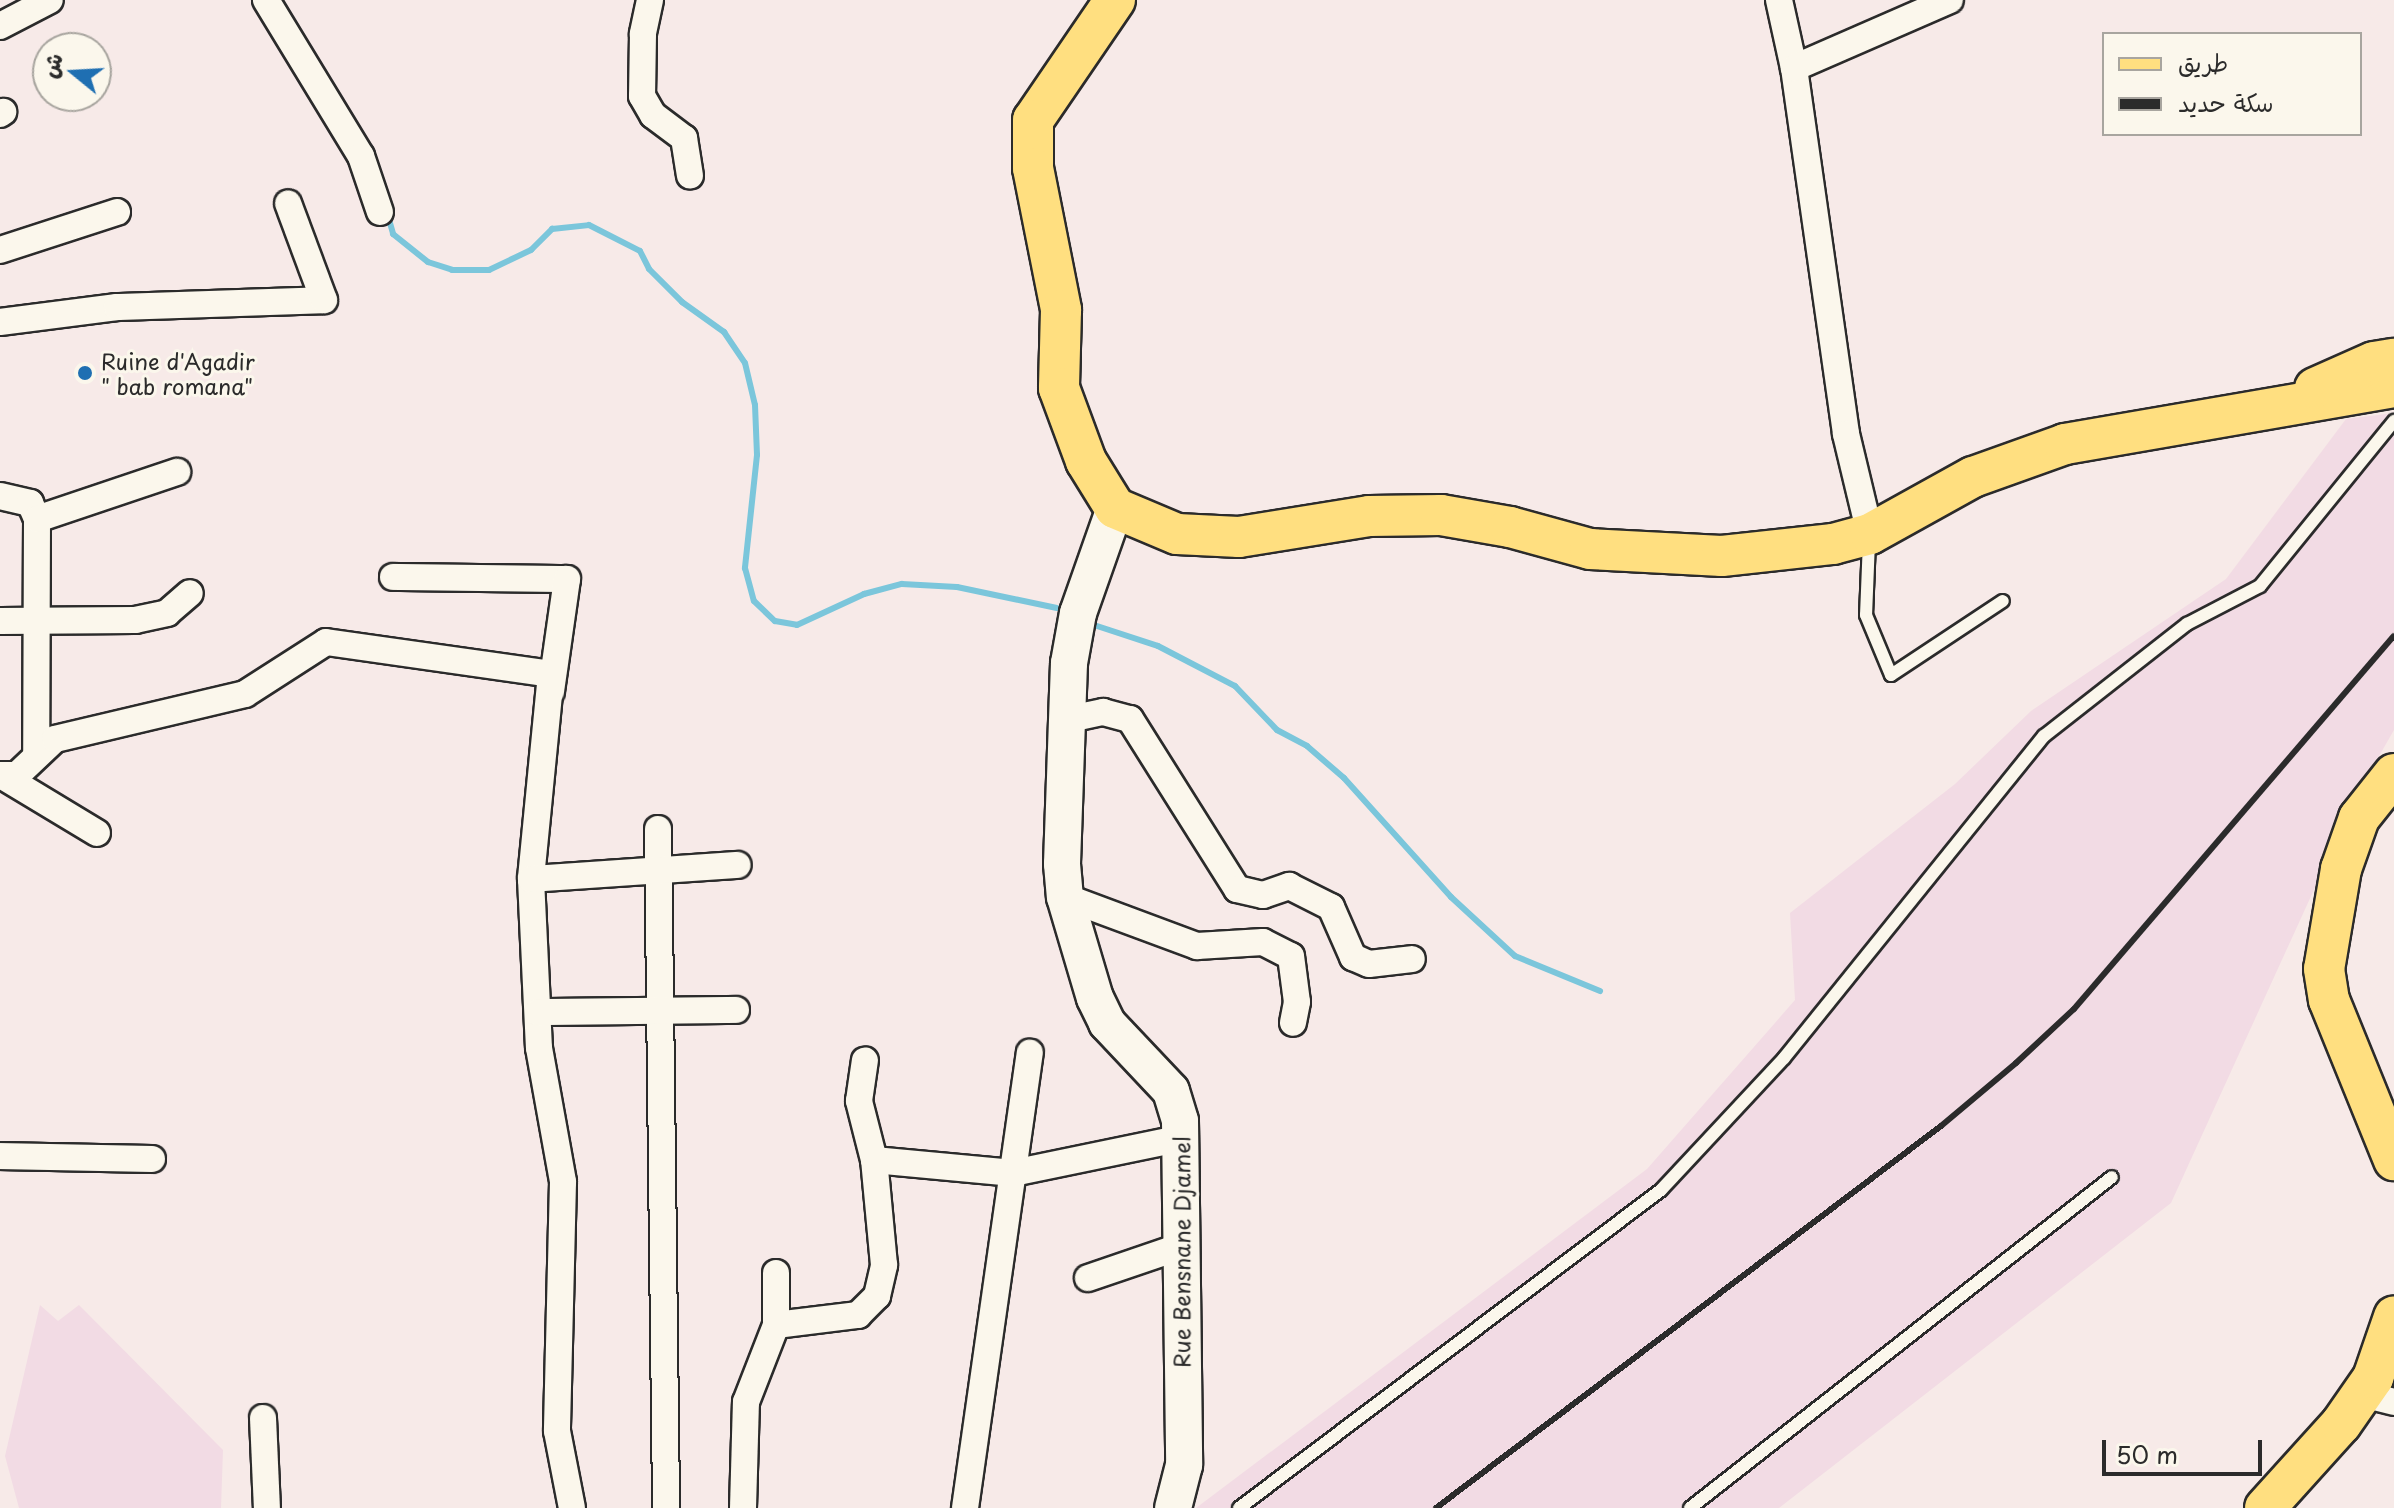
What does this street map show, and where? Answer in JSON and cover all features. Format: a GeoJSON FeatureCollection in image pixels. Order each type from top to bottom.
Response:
{"type":"FeatureCollection","features":[{"type":"Feature","properties":{"kind":"main road"},"geometry":{"type":"LineString","coordinates":[[1115,0],[1033,120],[1033,168],[1061,310],[1059,388],[1086,461],[1115,508],[1177,534],[1239,537],[1369,516],[1441,515],[1510,527],[1590,549],[1722,556],[1833,544],[1870,534],[1973,477],[2065,444],[2394,387]]}},
{"type":"Feature","properties":{"kind":"main road"},"geometry":{"type":"LineString","coordinates":[[2267,410],[2374,362],[2394,359]]}},
{"type":"Feature","properties":{"kind":"main road","name":"Rue Bensnane Djamel"},"geometry":{"type":"LineString","coordinates":[[1115,508],[1078,613],[1065,720],[1065,897],[1095,998],[1107,1023],[1171,1091],[1182,1138],[1179,1247],[1184,1465],[1173,1508]]}},
{"type":"Feature","properties":{"kind":"main road"},"geometry":{"type":"LineString","coordinates":[[2394,774],[2359,818],[2345,856],[2327,931],[2324,969],[2329,1000],[2394,1160]]}},
{"type":"Feature","properties":{"kind":"main road"},"geometry":{"type":"LineString","coordinates":[[2265,1508],[2378,1398],[2373,1378],[2394,1317]]}},
{"type":"Feature","properties":{"kind":"street"},"geometry":{"type":"LineString","coordinates":[[0,26],[50,0]]}},
{"type":"Feature","properties":{"kind":"street"},"geometry":{"type":"LineString","coordinates":[[266,0],[361,156],[380,212]]}},
{"type":"Feature","properties":{"kind":"street"},"geometry":{"type":"LineString","coordinates":[[650,0],[642,96],[653,115],[684,138],[690,176]]}},
{"type":"Feature","properties":{"kind":"street"},"geometry":{"type":"LineString","coordinates":[[1779,0],[1794,68],[1846,434],[1870,534]]}},
{"type":"Feature","properties":{"kind":"street"},"geometry":{"type":"LineString","coordinates":[[1794,68],[1950,0]]}},
{"type":"Feature","properties":{"kind":"street"},"geometry":{"type":"LineString","coordinates":[[0,322],[117,307],[324,300],[288,203]]}},
{"type":"Feature","properties":{"kind":"street"},"geometry":{"type":"LineString","coordinates":[[0,250],[117,212]]}},
{"type":"Feature","properties":{"kind":"street"},"geometry":{"type":"LineString","coordinates":[[37,519],[177,472]]}},
{"type":"Feature","properties":{"kind":"street"},"geometry":{"type":"LineString","coordinates":[[0,496],[30,503],[37,519],[36,756]]}},
{"type":"Feature","properties":{"kind":"street"},"geometry":{"type":"LineString","coordinates":[[393,577],[567,579],[550,699],[531,879],[539,1048],[563,1182],[557,1417],[572,1508]]}},
{"type":"Feature","properties":{"kind":"street"},"geometry":{"type":"LineString","coordinates":[[0,621],[135,620],[167,613],[190,593]]}},
{"type":"Feature","properties":{"kind":"street"},"geometry":{"type":"LineString","coordinates":[[1,775],[17,775],[55,739],[245,694],[326,642],[551,674],[550,699]]}},
{"type":"Feature","properties":{"kind":"street"},"geometry":{"type":"LineString","coordinates":[[1065,720],[1103,712],[1130,719],[1237,889],[1263,895],[1289,886],[1331,907],[1353,957],[1369,964],[1412,959]]}},
{"type":"Feature","properties":{"kind":"street"},"geometry":{"type":"LineString","coordinates":[[1,775],[97,833]]}},
{"type":"Feature","properties":{"kind":"street"},"geometry":{"type":"LineString","coordinates":[[658,829],[666,1508]]}},
{"type":"Feature","properties":{"kind":"street"},"geometry":{"type":"LineString","coordinates":[[531,879],[738,865]]}},
{"type":"Feature","properties":{"kind":"street"},"geometry":{"type":"LineString","coordinates":[[1065,897],[1197,946],[1263,942],[1291,956],[1297,1002],[1293,1023]]}},
{"type":"Feature","properties":{"kind":"street"},"geometry":{"type":"LineString","coordinates":[[538,1012],[736,1010]]}},
{"type":"Feature","properties":{"kind":"street"},"geometry":{"type":"LineString","coordinates":[[965,1508],[1030,1053]]}},
{"type":"Feature","properties":{"kind":"street"},"geometry":{"type":"LineString","coordinates":[[776,1325],[858,1315],[877,1296],[884,1265],[874,1160],[859,1101],[865,1060]]}},
{"type":"Feature","properties":{"kind":"street"},"geometry":{"type":"LineString","coordinates":[[874,1160],[1013,1173],[1182,1138]]}},
{"type":"Feature","properties":{"kind":"street"},"geometry":{"type":"LineString","coordinates":[[0,1156],[152,1159]]}},
{"type":"Feature","properties":{"kind":"street"},"geometry":{"type":"LineString","coordinates":[[1088,1278],[1179,1247]]}},
{"type":"Feature","properties":{"kind":"street"},"geometry":{"type":"LineString","coordinates":[[743,1508],[746,1402],[776,1325],[776,1273]]}},
{"type":"Feature","properties":{"kind":"street"},"geometry":{"type":"LineString","coordinates":[[263,1418],[267,1508]]}},
{"type":"Feature","properties":{"kind":"lane"},"geometry":{"type":"LineString","coordinates":[[1239,1508],[1661,1190],[1784,1058],[2044,736],[2187,624],[2260,586],[2394,421]]}},
{"type":"Feature","properties":{"kind":"lane"},"geometry":{"type":"LineString","coordinates":[[1870,534],[1866,615],[1891,675],[2003,601]]}},
{"type":"Feature","properties":{"kind":"lane"},"geometry":{"type":"LineString","coordinates":[[1690,1508],[2112,1177]]}},
{"type":"Feature","properties":{"kind":"shaded area"},"geometry":{"type":"Polygon","coordinates":[[[2394,413],[2394,730],[2359,791],[2171,1203],[1779,1508],[1196,1508],[1647,1169],[1795,1000],[1790,913],[1955,784],[2031,711],[2226,579],[2346,419],[2394,413]]]}},
{"type":"Feature","properties":{"kind":"shaded area"},"geometry":{"type":"Polygon","coordinates":[[[40,1305],[58,1321],[79,1305],[223,1450],[221,1508],[19,1508],[5,1456],[40,1305]]]}},
{"type":"Feature","properties":{"kind":"waterway"},"geometry":{"type":"LineString","coordinates":[[388,216],[393,234],[428,262],[452,270],[489,270],[531,250],[552,229],[589,225],[640,251],[649,269],[682,302],[724,332],[745,363],[755,405],[757,455],[745,568],[754,601],[775,621],[797,625],[864,594],[902,584],[957,587],[1057,608]]}},
{"type":"Feature","properties":{"kind":"waterway"},"geometry":{"type":"LineString","coordinates":[[1094,625],[1158,646],[1235,686],[1277,730],[1307,746],[1344,778],[1451,897],[1515,956],[1600,991]]}},
{"type":"Feature","properties":{"kind":"railway"},"geometry":{"type":"LineString","coordinates":[[1436,1508],[1941,1126],[2016,1063],[2074,1009],[2394,636]]}},
{"type":"Feature","properties":{"kind":"place","name":"Ruine d'Agadir \" bab romana\""},"geometry":{"type":"Point","coordinates":[85,373]}}]}
